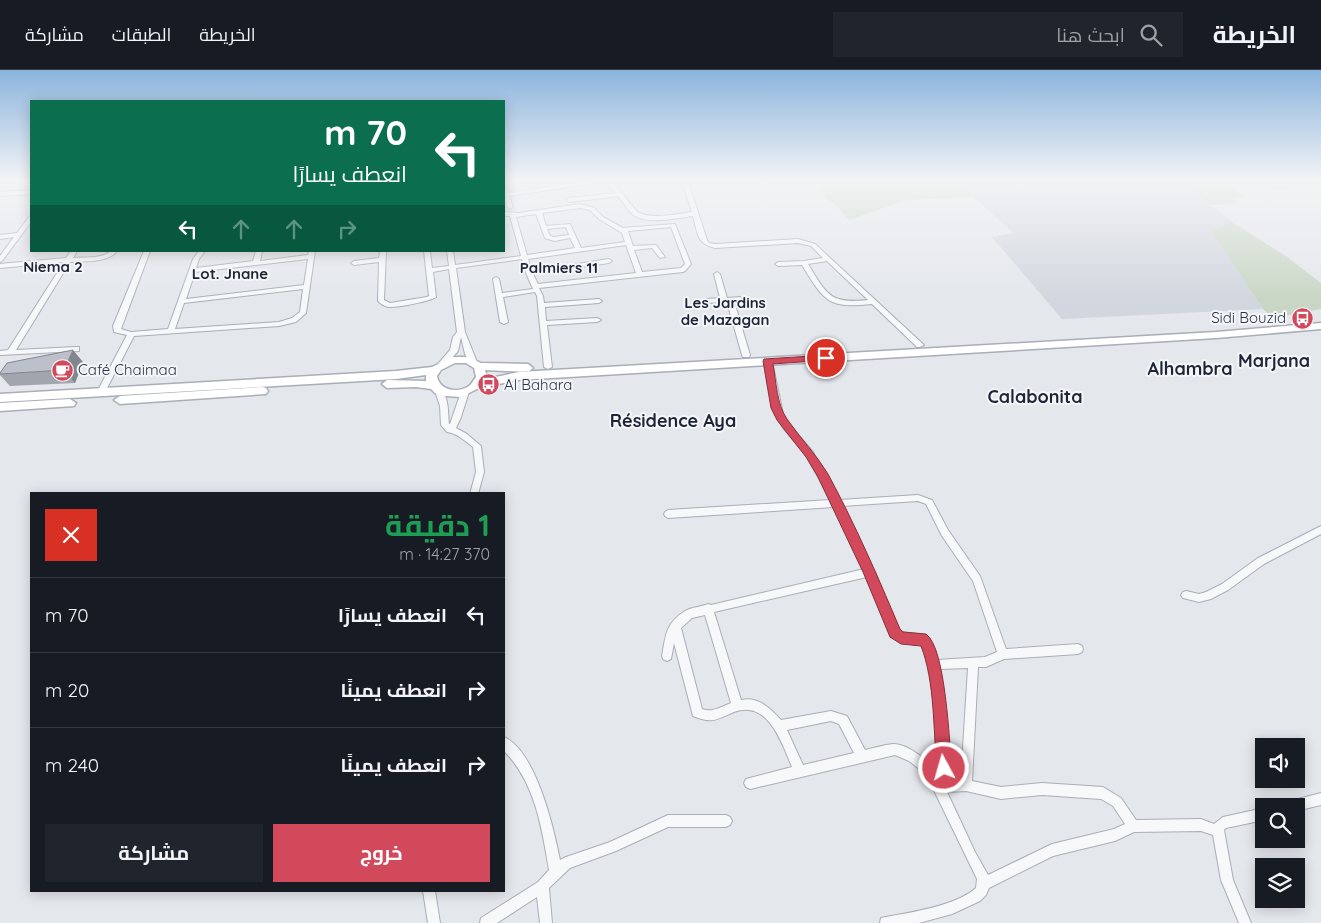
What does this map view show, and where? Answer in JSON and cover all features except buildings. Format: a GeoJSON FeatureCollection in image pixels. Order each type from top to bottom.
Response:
{"type":"FeatureCollection","features":[{"type":"Feature","properties":{"kind":"main road"},"geometry":{"type":"LineString","coordinates":[[0,398],[396,375],[439,367],[458,360],[511,368],[548,367],[1140,333],[1321,319]]}},
{"type":"Feature","properties":{"kind":"main road"},"geometry":{"type":"LineString","coordinates":[[0,407],[394,384],[436,388],[452,394],[465,392],[477,385],[519,376],[1216,335],[1321,326]]}},
{"type":"Feature","properties":{"kind":"main road"},"geometry":{"type":"LineString","coordinates":[[476,364],[482,374],[477,385]]}},
{"type":"Feature","properties":{"kind":"main road"},"geometry":{"type":"LineString","coordinates":[[436,388],[430,379],[439,367]]}},
{"type":"Feature","properties":{"kind":"street"},"geometry":{"type":"LineString","coordinates":[[0,260],[29,221]]}},
{"type":"Feature","properties":{"kind":"street"},"geometry":{"type":"LineString","coordinates":[[515,221],[529,273],[537,288],[542,305],[548,367]]}},
{"type":"Feature","properties":{"kind":"street"},"geometry":{"type":"LineString","coordinates":[[541,221],[548,238],[573,236]]}},
{"type":"Feature","properties":{"kind":"street"},"geometry":{"type":"LineString","coordinates":[[608,221],[622,230],[640,275]]}},
{"type":"Feature","properties":{"kind":"street"},"geometry":{"type":"LineString","coordinates":[[697,221],[704,241],[710,245],[802,241],[816,246],[920,345]]}},
{"type":"Feature","properties":{"kind":"street"},"geometry":{"type":"LineString","coordinates":[[543,228],[566,224],[570,227],[578,250]]}},
{"type":"Feature","properties":{"kind":"street"},"geometry":{"type":"LineString","coordinates":[[499,295],[537,288],[687,268],[688,264],[674,226],[670,224],[622,230]]}},
{"type":"Feature","properties":{"kind":"street"},"geometry":{"type":"LineString","coordinates":[[0,237],[18,235]]}},
{"type":"Feature","properties":{"kind":"street"},"geometry":{"type":"LineString","coordinates":[[430,270],[525,256],[630,246],[654,246],[662,257]]}},
{"type":"Feature","properties":{"kind":"street"},"geometry":{"type":"LineString","coordinates":[[10,353],[73,252]]}},
{"type":"Feature","properties":{"kind":"street"},"geometry":{"type":"LineString","coordinates":[[0,266],[106,257],[113,252]]}},
{"type":"Feature","properties":{"kind":"street"},"geometry":{"type":"LineString","coordinates":[[147,252],[117,326],[119,332],[131,334],[289,322],[303,313],[312,254],[256,263],[192,270]]}},
{"type":"Feature","properties":{"kind":"street"},"geometry":{"type":"LineString","coordinates":[[171,331],[196,259],[201,252]]}},
{"type":"Feature","properties":{"kind":"street"},"geometry":{"type":"LineString","coordinates":[[256,263],[259,252]]}},
{"type":"Feature","properties":{"kind":"street"},"geometry":{"type":"LineString","coordinates":[[383,252],[381,301],[385,304],[432,298],[427,252]]}},
{"type":"Feature","properties":{"kind":"street"},"geometry":{"type":"LineString","coordinates":[[450,252],[461,332],[465,337],[468,352],[476,364]]}},
{"type":"Feature","properties":{"kind":"street"},"geometry":{"type":"LineString","coordinates":[[778,264],[804,264],[828,259]]}},
{"type":"Feature","properties":{"kind":"street"},"geometry":{"type":"LineString","coordinates":[[354,264],[383,260]]}},
{"type":"Feature","properties":{"kind":"street"},"geometry":{"type":"LineString","coordinates":[[529,273],[609,261]]}},
{"type":"Feature","properties":{"kind":"street"},"geometry":{"type":"LineString","coordinates":[[804,264],[828,299],[844,305],[873,302]]}},
{"type":"Feature","properties":{"kind":"street"},"geometry":{"type":"LineString","coordinates":[[716,274],[746,355]]}},
{"type":"Feature","properties":{"kind":"street"},"geometry":{"type":"LineString","coordinates":[[496,279],[504,322]]}},
{"type":"Feature","properties":{"kind":"street"},"geometry":{"type":"LineString","coordinates":[[182,301],[307,287]]}},
{"type":"Feature","properties":{"kind":"street"},"geometry":{"type":"LineString","coordinates":[[706,301],[740,299]]}},
{"type":"Feature","properties":{"kind":"street"},"geometry":{"type":"LineString","coordinates":[[542,305],[598,301]]}},
{"type":"Feature","properties":{"kind":"street"},"geometry":{"type":"LineString","coordinates":[[545,323],[598,320]]}},
{"type":"Feature","properties":{"kind":"street"},"geometry":{"type":"LineString","coordinates":[[439,367],[454,351],[458,335],[461,332]]}},
{"type":"Feature","properties":{"kind":"street"},"geometry":{"type":"LineString","coordinates":[[101,392],[131,334]]}},
{"type":"Feature","properties":{"kind":"street"},"geometry":{"type":"LineString","coordinates":[[0,353],[76,349]]}},
{"type":"Feature","properties":{"kind":"street"},"geometry":{"type":"LineString","coordinates":[[768,361],[779,414],[817,465],[870,572],[895,633],[901,638],[921,638],[925,641],[934,666],[942,786]]}},
{"type":"Feature","properties":{"kind":"street"},"geometry":{"type":"LineString","coordinates":[[436,388],[444,406],[445,426],[464,436],[477,446],[481,463],[475,492]]}},
{"type":"Feature","properties":{"kind":"street"},"geometry":{"type":"LineString","coordinates":[[450,430],[455,425],[459,404],[465,392]]}},
{"type":"Feature","properties":{"kind":"street"},"geometry":{"type":"LineString","coordinates":[[668,514],[918,498],[927,501],[944,533],[977,580],[1003,654]]}},
{"type":"Feature","properties":{"kind":"street"},"geometry":{"type":"LineString","coordinates":[[1186,595],[1199,598],[1208,596],[1225,587],[1261,561],[1321,530]]}},
{"type":"Feature","properties":{"kind":"street"},"geometry":{"type":"LineString","coordinates":[[667,656],[669,639],[675,625],[689,614],[708,608],[870,572]]}},
{"type":"Feature","properties":{"kind":"street"},"geometry":{"type":"LineString","coordinates":[[708,608],[737,706]]}},
{"type":"Feature","properties":{"kind":"street"},"geometry":{"type":"LineString","coordinates":[[675,625],[697,712],[709,716],[737,706],[755,703],[766,711],[779,726],[799,770]]}},
{"type":"Feature","properties":{"kind":"street"},"geometry":{"type":"LineString","coordinates":[[934,666],[986,662],[1003,654],[1078,649]]}},
{"type":"Feature","properties":{"kind":"street"},"geometry":{"type":"LineString","coordinates":[[966,785],[974,664]]}},
{"type":"Feature","properties":{"kind":"street"},"geometry":{"type":"LineString","coordinates":[[779,726],[832,716],[839,718],[844,720],[862,756]]}},
{"type":"Feature","properties":{"kind":"street"},"geometry":{"type":"LineString","coordinates":[[505,744],[513,751],[537,797],[549,837],[556,872]]}},
{"type":"Feature","properties":{"kind":"street"},"geometry":{"type":"LineString","coordinates":[[750,783],[895,748],[913,757],[930,770],[942,786],[971,856],[983,878],[982,891],[975,898],[912,919],[886,923]]}},
{"type":"Feature","properties":{"kind":"street"},"geometry":{"type":"LineString","coordinates":[[942,786],[966,785],[1001,793],[1042,789],[1103,793],[1118,802],[1133,826]]}},
{"type":"Feature","properties":{"kind":"street"},"geometry":{"type":"LineString","coordinates":[[1305,803],[1321,799]]}},
{"type":"Feature","properties":{"kind":"street"},"geometry":{"type":"LineString","coordinates":[[1245,923],[1227,880],[1218,831],[1222,823],[1255,816]]}},
{"type":"Feature","properties":{"kind":"street"},"geometry":{"type":"LineString","coordinates":[[486,923],[542,886],[566,863],[612,847],[668,821],[726,821]]}},
{"type":"Feature","properties":{"kind":"street"},"geometry":{"type":"LineString","coordinates":[[983,884],[1052,850],[1115,835],[1133,826],[1201,825],[1218,831]]}},
{"type":"Feature","properties":{"kind":"street"},"geometry":{"type":"LineString","coordinates":[[542,886],[546,923]]}},
{"type":"Feature","properties":{"kind":"street"},"geometry":{"type":"LineString","coordinates":[[429,892],[434,923]]}},
{"type":"Feature","properties":{"kind":"shaded area"},"geometry":{"type":"Polygon","coordinates":[[[1000,221],[1231,221],[1232,222],[1211,231],[1263,309],[1062,319],[992,237],[1014,233],[1000,221]]]}},
{"type":"Feature","properties":{"kind":"green space"},"geometry":{"type":"Polygon","coordinates":[[[1232,222],[1287,257],[1321,283],[1321,309],[1273,318],[1263,309],[1211,231],[1232,222]]]}},
{"type":"Feature","properties":{"kind":"place","name":"Sidi Bouzid"},"geometry":{"type":"Point","coordinates":[1302,318]}},
{"type":"Feature","properties":{"kind":"place","name":"Café Chaimaa"},"geometry":{"type":"Point","coordinates":[62,370]}},
{"type":"Feature","properties":{"kind":"place","name":"Al Bahara"},"geometry":{"type":"Point","coordinates":[488,385]}},
{"type":"Feature","properties":{"kind":"district","name":"Niema 2"},"geometry":{"type":"Point","coordinates":[53,267]}},
{"type":"Feature","properties":{"kind":"district","name":"Palmiers 11"},"geometry":{"type":"Point","coordinates":[559,268]}},
{"type":"Feature","properties":{"kind":"district","name":"Lot. Jnane"},"geometry":{"type":"Point","coordinates":[230,274]}},
{"type":"Feature","properties":{"kind":"district","name":"Les Jardins de Mazagan"},"geometry":{"type":"Point","coordinates":[725,312]}},
{"type":"Feature","properties":{"kind":"district","name":"Marjana"},"geometry":{"type":"Point","coordinates":[1274,361]}},
{"type":"Feature","properties":{"kind":"district","name":"Alhambra"},"geometry":{"type":"Point","coordinates":[1190,369]}},
{"type":"Feature","properties":{"kind":"district","name":"Calabonita"},"geometry":{"type":"Point","coordinates":[1035,397]}},
{"type":"Feature","properties":{"kind":"district","name":"Résidence Aya"},"geometry":{"type":"Point","coordinates":[673,421]}},
{"type":"Feature","properties":{"kind":"route"},"geometry":{"type":"LineString","coordinates":[[826,358],[768,361],[776,408],[786,426],[803,444],[823,476],[870,572],[896,636],[903,639],[921,638],[927,642],[933,659],[936,681],[944,768]]}}]}
